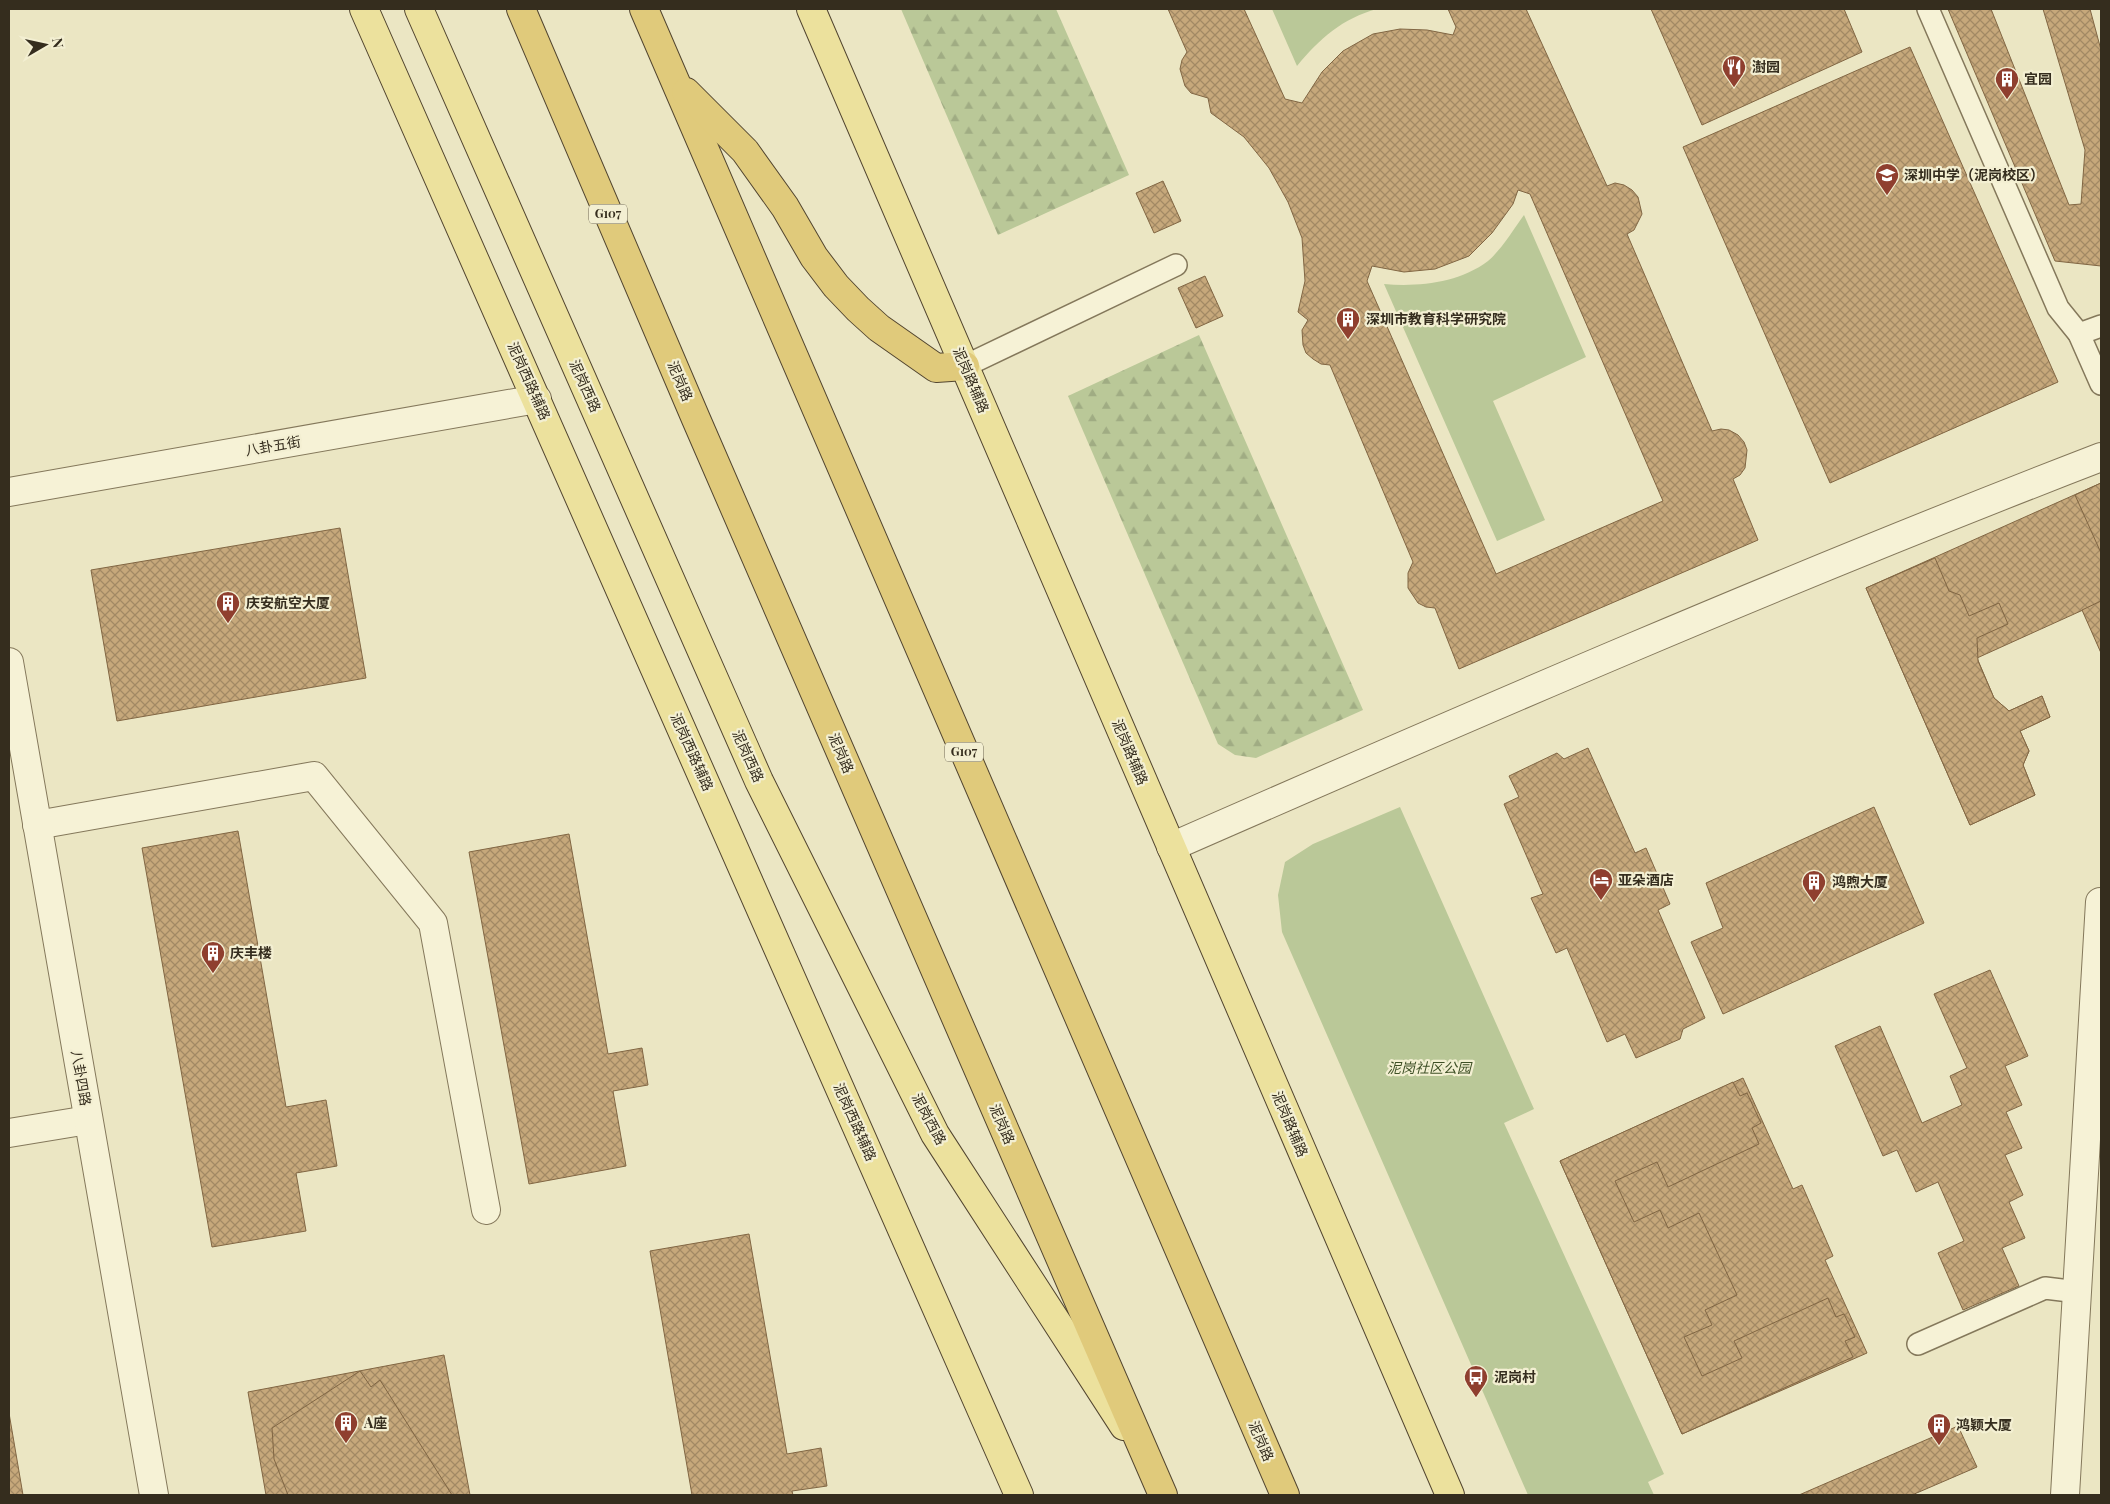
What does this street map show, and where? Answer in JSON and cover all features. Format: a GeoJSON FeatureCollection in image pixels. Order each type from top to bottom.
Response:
{"type":"FeatureCollection","features":[{"type":"Feature","properties":{"kind":"highway","name":"泥岗路"},"geometry":{"type":"LineString","coordinates":[[521,9],[696,419],[1163,1495]]}},
{"type":"Feature","properties":{"kind":"highway","name":"泥岗路"},"geometry":{"type":"LineString","coordinates":[[644,9],[1285,1495]]}},
{"type":"Feature","properties":{"kind":"highway"},"geometry":{"type":"LineString","coordinates":[[675,81],[745,151],[786,207],[814,258],[836,286],[858,309],[879,328],[936,368],[965,366]]}},
{"type":"Feature","properties":{"kind":"highway"},"geometry":{"type":"LineString","coordinates":[[1150,1466],[1157,1495]]}},
{"type":"Feature","properties":{"kind":"main road","name":"泥岗西路辅路"},"geometry":{"type":"LineString","coordinates":[[364,9],[1019,1495]]}},
{"type":"Feature","properties":{"kind":"main road","name":"泥岗西路"},"geometry":{"type":"LineString","coordinates":[[419,9],[759,781],[935,1134],[1150,1466]]}},
{"type":"Feature","properties":{"kind":"main road","name":"泥岗路辅路"},"geometry":{"type":"LineString","coordinates":[[811,9],[1450,1495]]}},
{"type":"Feature","properties":{"kind":"street","name":"八卦五街"},"geometry":{"type":"LineString","coordinates":[[9,492],[537,399]]}},
{"type":"Feature","properties":{"kind":"street"},"geometry":{"type":"LineString","coordinates":[[1171,847],[1670,631],[1935,522],[2101,457]]}},
{"type":"Feature","properties":{"kind":"street","name":"八卦四路"},"geometry":{"type":"LineString","coordinates":[[9,662],[154,1495]]}},
{"type":"Feature","properties":{"kind":"street"},"geometry":{"type":"LineString","coordinates":[[37,824],[314,776],[433,923],[486,1210]]}},
{"type":"Feature","properties":{"kind":"street"},"geometry":{"type":"LineString","coordinates":[[2065,1495],[2100,902]]}},
{"type":"Feature","properties":{"kind":"street"},"geometry":{"type":"LineString","coordinates":[[9,1133],[88,1120]]}},
{"type":"Feature","properties":{"kind":"lane"},"geometry":{"type":"LineString","coordinates":[[1928,9],[2058,308],[2079,334],[2101,384]]}},
{"type":"Feature","properties":{"kind":"lane"},"geometry":{"type":"LineString","coordinates":[[965,366],[1176,265]]}},
{"type":"Feature","properties":{"kind":"lane"},"geometry":{"type":"LineString","coordinates":[[2079,334],[2101,326]]}},
{"type":"Feature","properties":{"kind":"lane"},"geometry":{"type":"LineString","coordinates":[[1918,1344],[2044,1288],[2078,1292]]}},
{"type":"Feature","properties":{"kind":"green space"},"geometry":{"type":"Polygon","coordinates":[[[901,9],[1056,9],[1129,175],[998,235],[901,9]]]}},
{"type":"Feature","properties":{"kind":"green space"},"geometry":{"type":"Polygon","coordinates":[[[1272,9],[1377,9],[1353,18],[1332,31],[1297,66],[1272,9]]]}},
{"type":"Feature","properties":{"kind":"green space"},"geometry":{"type":"Polygon","coordinates":[[[1524,215],[1586,357],[1493,401],[1545,520],[1497,541],[1384,284],[1411,285],[1438,282],[1451,279],[1477,268],[1498,251],[1524,215]]]}},
{"type":"Feature","properties":{"kind":"green space"},"geometry":{"type":"Polygon","coordinates":[[[1199,335],[1363,710],[1256,758],[1235,755],[1218,744],[1068,396],[1199,335]]]}},
{"type":"Feature","properties":{"kind":"green space","name":"泥岗社区公园"},"geometry":{"type":"Polygon","coordinates":[[[1400,807],[1534,1109],[1504,1123],[1664,1474],[1648,1482],[1654,1495],[1528,1495],[1282,932],[1278,895],[1285,862],[1313,844],[1400,807]]]}},
{"type":"Feature","properties":{"kind":"building","name":"深圳市教育科学研究院"},"geometry":{"type":"Polygon","coordinates":[[[1168,9],[1244,9],[1285,99],[1302,103],[1322,72],[1343,51],[1373,34],[1400,29],[1427,30],[1453,35],[1456,27],[1448,9],[1526,9],[1607,186],[1615,183],[1624,185],[1638,197],[1642,214],[1634,230],[1627,234],[1712,431],[1729,430],[1738,435],[1744,442],[1747,450],[1745,468],[1740,475],[1733,479],[1758,540],[1459,669],[1435,608],[1426,607],[1418,603],[1408,588],[1408,573],[1413,562],[1330,365],[1321,364],[1313,359],[1306,353],[1303,345],[1302,330],[1308,320],[1298,312],[1305,281],[1302,238],[1288,202],[1269,168],[1244,137],[1211,113],[1208,98],[1191,93],[1185,86],[1180,69],[1182,60],[1187,52],[1168,9]],[[1518,190],[1513,204],[1492,233],[1469,256],[1435,269],[1404,272],[1372,266],[1367,281],[1496,574],[1663,501],[1530,194],[1518,190]]]}},
{"type":"Feature","properties":{"kind":"building","name":"澍园"},"geometry":{"type":"Polygon","coordinates":[[[1651,9],[1844,9],[1862,52],[1702,125],[1651,9]]]}},
{"type":"Feature","properties":{"kind":"building","name":"宜园"},"geometry":{"type":"Polygon","coordinates":[[[1948,9],[1991,9],[2069,205],[2081,204],[2085,150],[2043,9],[2090,9],[2101,50],[2101,266],[2055,261],[1948,9]]]}},
{"type":"Feature","properties":{"kind":"building"},"geometry":{"type":"Polygon","coordinates":[[[1910,47],[2058,382],[1830,483],[1683,147],[1910,47]]]}},
{"type":"Feature","properties":{"kind":"building"},"geometry":{"type":"Polygon","coordinates":[[[1163,181],[1181,221],[1154,233],[1136,193],[1163,181]]]}},
{"type":"Feature","properties":{"kind":"building"},"geometry":{"type":"Polygon","coordinates":[[[1205,276],[1223,316],[1196,328],[1178,288],[1205,276]]]}},
{"type":"Feature","properties":{"kind":"building"},"geometry":{"type":"Polygon","coordinates":[[[2101,483],[2101,652],[2083,610],[1977,658],[1994,698],[2009,711],[2042,696],[2050,717],[2020,731],[2029,751],[2023,765],[2035,795],[1970,825],[1866,588],[2101,483]]]}},
{"type":"Feature","properties":{"kind":"building"},"geometry":{"type":"Polygon","coordinates":[[[2101,483],[2101,553],[2075,495],[2101,483]]]}},
{"type":"Feature","properties":{"kind":"building","name":"庆安航空大厦"},"geometry":{"type":"Polygon","coordinates":[[[340,528],[366,678],[117,721],[91,570],[340,528]]]}},
{"type":"Feature","properties":{"kind":"building"},"geometry":{"type":"Polygon","coordinates":[[[1935,558],[1949,591],[1960,595],[1969,616],[1999,603],[2008,624],[1977,638],[1978,661],[1994,698],[2009,711],[2042,696],[2050,717],[2020,731],[2029,751],[2023,765],[2035,795],[1970,825],[1866,588],[1935,558]]]}},
{"type":"Feature","properties":{"kind":"building"},"geometry":{"type":"Polygon","coordinates":[[[2101,601],[2101,653],[2082,610],[2101,601]]]}},
{"type":"Feature","properties":{"kind":"building","name":"亚朵酒店"},"geometry":{"type":"Polygon","coordinates":[[[1588,748],[1635,853],[1646,848],[1670,904],[1658,910],[1705,1018],[1683,1029],[1680,1039],[1636,1058],[1625,1034],[1607,1042],[1567,948],[1556,953],[1531,898],[1543,894],[1504,804],[1519,797],[1509,776],[1557,753],[1564,759],[1588,748]]]}},
{"type":"Feature","properties":{"kind":"building","name":"鸿煦大厦"},"geometry":{"type":"Polygon","coordinates":[[[1874,807],[1924,923],[1723,1014],[1691,942],[1723,928],[1706,883],[1874,807]]]}},
{"type":"Feature","properties":{"kind":"building","name":"庆丰楼"},"geometry":{"type":"Polygon","coordinates":[[[238,831],[286,1107],[326,1100],[337,1166],[296,1173],[306,1231],[212,1247],[142,848],[238,831]]]}},
{"type":"Feature","properties":{"kind":"building"},"geometry":{"type":"Polygon","coordinates":[[[569,834],[608,1054],[642,1048],[648,1085],[613,1091],[626,1166],[529,1184],[469,852],[569,834]]]}},
{"type":"Feature","properties":{"kind":"building"},"geometry":{"type":"Polygon","coordinates":[[[1990,970],[2028,1056],[2005,1066],[2022,1105],[2006,1112],[2022,1148],[2005,1155],[2023,1195],[2009,1202],[2025,1238],[2002,1248],[2019,1286],[1963,1310],[1938,1253],[1964,1241],[1938,1182],[1916,1192],[1897,1150],[1883,1156],[1835,1046],[1880,1026],[1922,1123],[1962,1105],[1950,1076],[1967,1068],[1934,994],[1990,970]]]}},
{"type":"Feature","properties":{"kind":"building"},"geometry":{"type":"Polygon","coordinates":[[[1743,1078],[1793,1189],[1802,1185],[1833,1256],[1825,1260],[1867,1353],[1682,1434],[1560,1161],[1743,1078]]]}},
{"type":"Feature","properties":{"kind":"building"},"geometry":{"type":"Polygon","coordinates":[[[1733,1082],[1740,1096],[1747,1093],[1761,1123],[1752,1128],[1759,1144],[1668,1187],[1657,1162],[1615,1181],[1634,1222],[1660,1210],[1668,1228],[1699,1213],[1737,1295],[1705,1310],[1712,1325],[1684,1337],[1702,1376],[1742,1358],[1734,1341],[1828,1298],[1836,1317],[1844,1314],[1855,1337],[1845,1341],[1853,1357],[1682,1434],[1560,1161],[1733,1082]]]}},
{"type":"Feature","properties":{"kind":"building"},"geometry":{"type":"Polygon","coordinates":[[[749,1234],[787,1454],[821,1448],[827,1486],[792,1491],[793,1495],[692,1495],[650,1251],[749,1234]]]}},
{"type":"Feature","properties":{"kind":"building"},"geometry":{"type":"Polygon","coordinates":[[[444,1355],[470,1495],[266,1495],[248,1392],[444,1355]]]}},
{"type":"Feature","properties":{"kind":"building","name":"A座"},"geometry":{"type":"Polygon","coordinates":[[[360,1371],[371,1387],[380,1380],[452,1495],[288,1495],[274,1459],[272,1428],[360,1371]]]}},
{"type":"Feature","properties":{"kind":"building"},"geometry":{"type":"Polygon","coordinates":[[[9,1413],[23,1495],[9,1495],[9,1413]]]}},
{"type":"Feature","properties":{"kind":"building","name":"鸿颖大厦"},"geometry":{"type":"Polygon","coordinates":[[[1958,1426],[1977,1467],[1912,1495],[1799,1495],[1958,1426]]]}},
{"type":"Feature","properties":{"kind":"place","name":"澍园"},"geometry":{"type":"Point","coordinates":[1734,88]}},
{"type":"Feature","properties":{"kind":"place","name":"宜园"},"geometry":{"type":"Point","coordinates":[2007,100]}},
{"type":"Feature","properties":{"kind":"place","name":"深圳中学（泥岗校区）"},"geometry":{"type":"Point","coordinates":[1887,196]}},
{"type":"Feature","properties":{"kind":"place","name":"深圳市教育科学研究院"},"geometry":{"type":"Point","coordinates":[1348,340]}},
{"type":"Feature","properties":{"kind":"place","name":"庆安航空大厦"},"geometry":{"type":"Point","coordinates":[228,624]}},
{"type":"Feature","properties":{"kind":"place","name":"亚朵酒店"},"geometry":{"type":"Point","coordinates":[1601,901]}},
{"type":"Feature","properties":{"kind":"place","name":"鸿煦大厦"},"geometry":{"type":"Point","coordinates":[1814,903]}},
{"type":"Feature","properties":{"kind":"place","name":"庆丰楼"},"geometry":{"type":"Point","coordinates":[213,974]}},
{"type":"Feature","properties":{"kind":"place","name":"泥岗村"},"geometry":{"type":"Point","coordinates":[1476,1398]}},
{"type":"Feature","properties":{"kind":"place","name":"A座"},"geometry":{"type":"Point","coordinates":[346,1444]}},
{"type":"Feature","properties":{"kind":"place","name":"鸿颖大厦"},"geometry":{"type":"Point","coordinates":[1939,1446]}}]}
